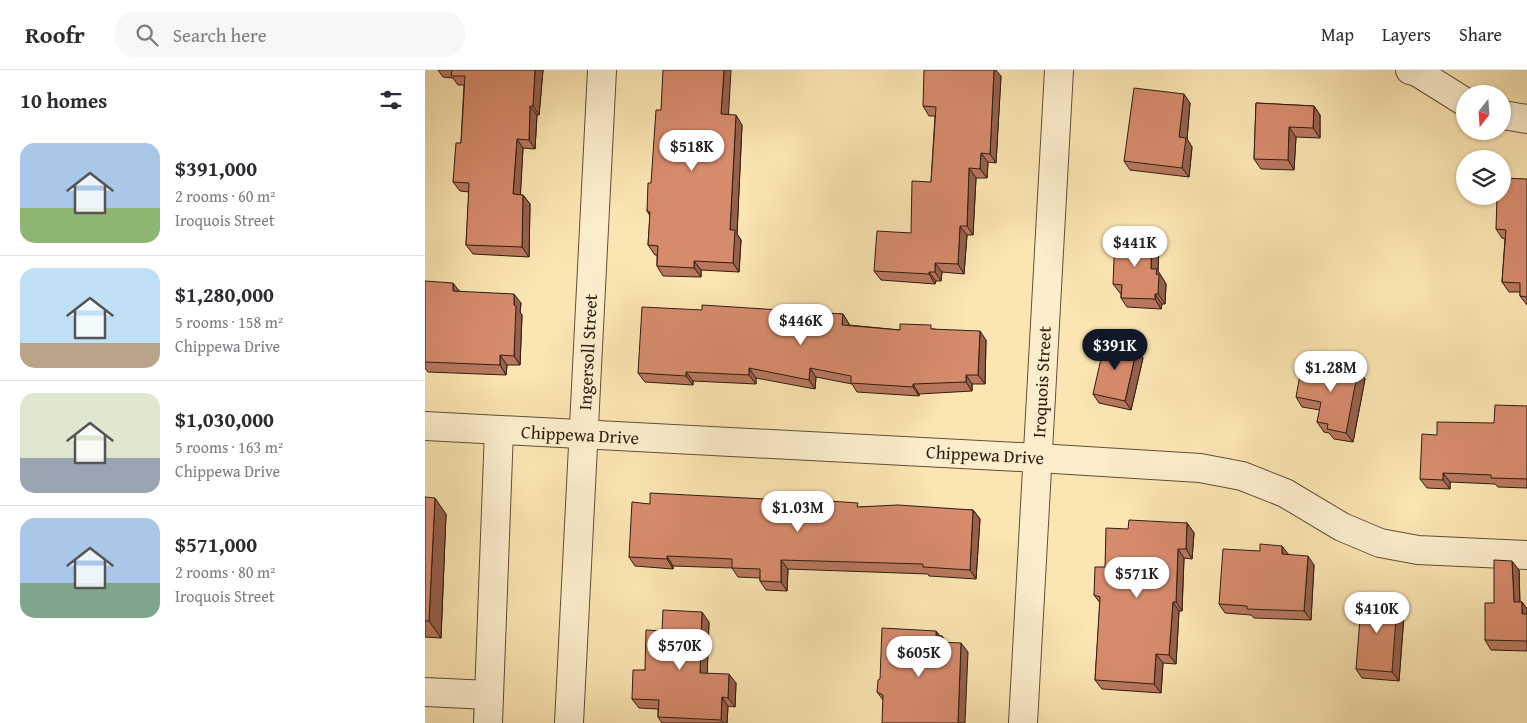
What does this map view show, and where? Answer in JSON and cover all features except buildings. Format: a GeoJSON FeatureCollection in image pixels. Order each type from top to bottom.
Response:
{"type":"FeatureCollection","features":[{"type":"Feature","properties":{"kind":"street","name":"Ingersoll Street"},"geometry":{"type":"LineString","coordinates":[[569,723],[602,70]]}},
{"type":"Feature","properties":{"kind":"street","name":"Iroquois Street"},"geometry":{"type":"LineString","coordinates":[[1023,723],[1059,70]]}},
{"type":"Feature","properties":{"kind":"street"},"geometry":{"type":"LineString","coordinates":[[1410,70],[1417,72],[1456,96]]}},
{"type":"Feature","properties":{"kind":"street"},"geometry":{"type":"LineString","coordinates":[[1511,117],[1527,119]]}},
{"type":"Feature","properties":{"kind":"street","name":"Chippewa Drive"},"geometry":{"type":"LineString","coordinates":[[425,426],[1200,468],[1242,476],[1285,493],[1342,527],[1380,543],[1418,550],[1527,556]]}},
{"type":"Feature","properties":{"kind":"street"},"geometry":{"type":"LineString","coordinates":[[488,723],[499,430]]}},
{"type":"Feature","properties":{"kind":"street"},"geometry":{"type":"LineString","coordinates":[[425,692],[489,695]]}}]}
